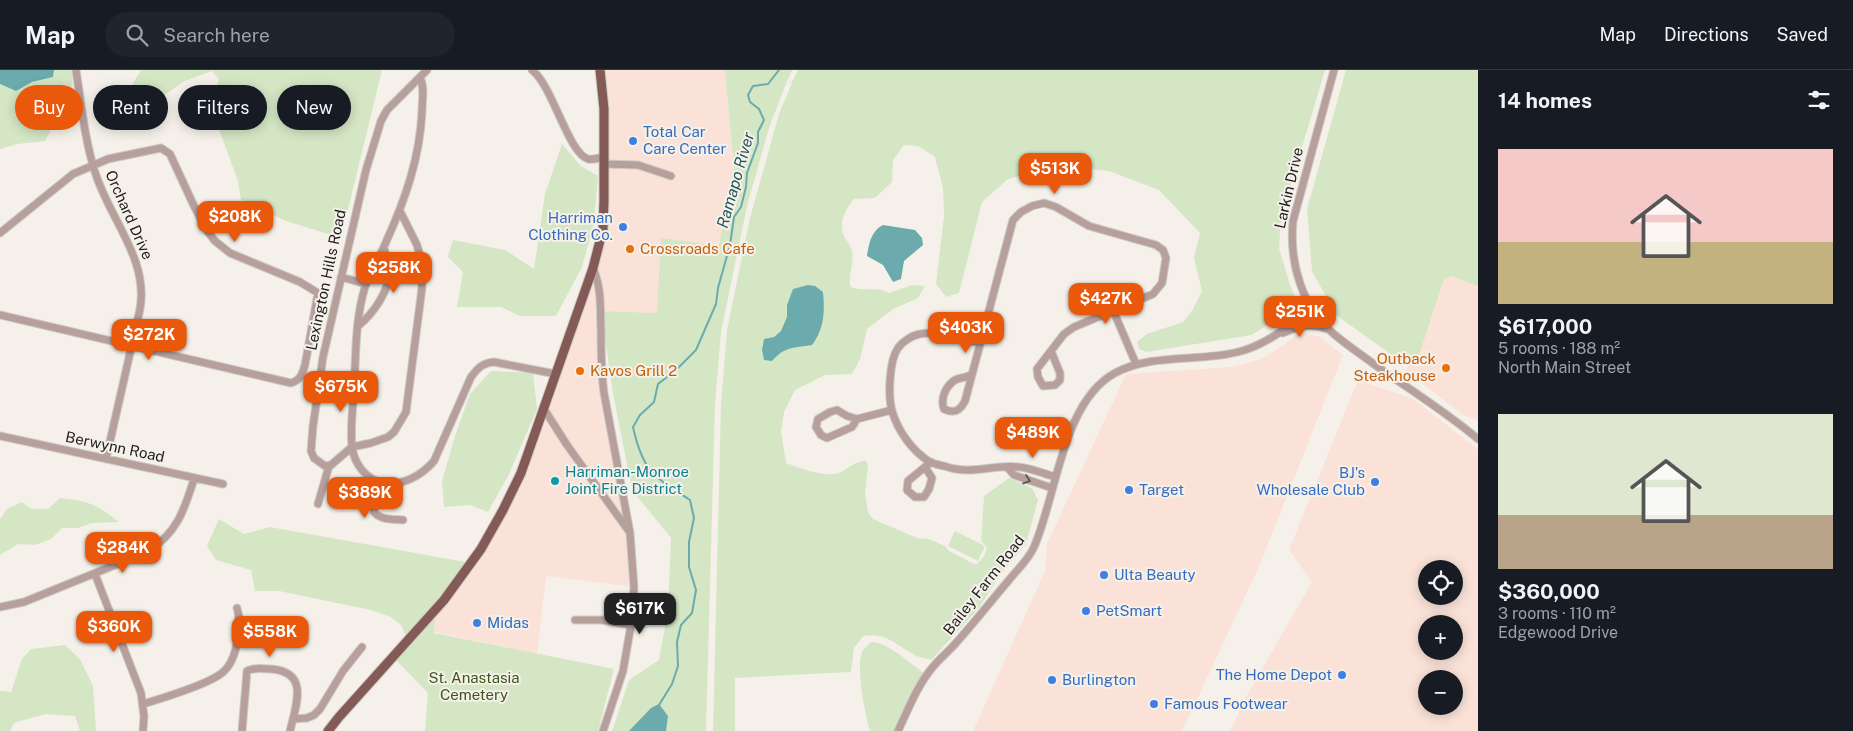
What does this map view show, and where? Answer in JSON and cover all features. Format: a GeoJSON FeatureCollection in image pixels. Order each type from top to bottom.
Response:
{"type":"FeatureCollection","features":[{"type":"Feature","properties":{"kind":"main road"},"geometry":{"type":"LineString","coordinates":[[328,731],[444,600],[468,568],[507,502],[521,473],[593,268],[603,230],[604,109],[600,70]]}},
{"type":"Feature","properties":{"kind":"street","name":"Orchard Drive"},"geometry":{"type":"LineString","coordinates":[[76,70],[93,164],[99,184],[125,236],[141,280],[142,297],[106,459]]}},
{"type":"Feature","properties":{"kind":"street","name":"Lexington Hills Road"},"geometry":{"type":"LineString","coordinates":[[329,466],[319,463],[314,458],[311,445],[323,356],[366,170],[381,121],[388,107],[427,70]]}},
{"type":"Feature","properties":{"kind":"street"},"geometry":{"type":"LineString","coordinates":[[532,70],[543,81],[568,133],[583,156],[589,159],[638,165],[671,176]]}},
{"type":"Feature","properties":{"kind":"street","name":"Larkin Drive"},"geometry":{"type":"LineString","coordinates":[[1334,70],[1298,200],[1292,230],[1293,258],[1303,292],[1312,309],[1330,330],[1478,439]]}},
{"type":"Feature","properties":{"kind":"street"},"geometry":{"type":"LineString","coordinates":[[420,78],[422,88],[419,145],[400,212],[366,284],[358,326],[352,447],[361,471],[372,480],[387,484],[411,479],[428,468],[439,453],[471,377],[479,367],[486,363],[494,362],[556,374]]}},
{"type":"Feature","properties":{"kind":"street"},"geometry":{"type":"LineString","coordinates":[[0,233],[72,174],[93,164],[152,148],[161,148],[170,154],[205,226],[215,241],[230,253],[300,282],[318,293],[302,376],[297,381],[291,383],[0,315]]}},
{"type":"Feature","properties":{"kind":"street"},"geometry":{"type":"LineString","coordinates":[[971,375],[955,380],[943,395],[941,402],[944,409],[955,412],[961,408],[965,401],[1013,220],[1021,212],[1032,206],[1044,204],[1056,207],[1089,226],[1156,245],[1163,250],[1166,258],[1162,283],[1153,294],[1074,327],[1064,334],[1037,369],[1038,377],[1043,386],[1055,385],[1060,380],[1060,373],[1051,351]]}},
{"type":"Feature","properties":{"kind":"street"},"geometry":{"type":"LineString","coordinates":[[318,504],[329,466],[352,447],[388,437],[400,424],[407,406],[422,288],[421,259],[417,245],[400,212]]}},
{"type":"Feature","properties":{"kind":"street"},"geometry":{"type":"LineString","coordinates":[[358,326],[371,314],[389,277],[389,267],[384,248]]}},
{"type":"Feature","properties":{"kind":"street"},"geometry":{"type":"LineString","coordinates":[[593,268],[599,282],[601,303],[601,371],[630,533],[634,587],[631,625],[623,671],[603,731]]}},
{"type":"Feature","properties":{"kind":"street"},"geometry":{"type":"LineString","coordinates":[[342,277],[366,284]]}},
{"type":"Feature","properties":{"kind":"street","name":"Bailey Farm Road"},"geometry":{"type":"LineString","coordinates":[[898,731],[915,695],[931,668],[977,619],[1033,549],[1076,418],[1089,395],[1102,382],[1136,364],[1244,350],[1271,338],[1312,309]]}},
{"type":"Feature","properties":{"kind":"street"},"geometry":{"type":"LineString","coordinates":[[1113,310],[1136,364]]}},
{"type":"Feature","properties":{"kind":"street"},"geometry":{"type":"LineString","coordinates":[[1271,338],[1307,324],[1313,324],[1330,330]]}},
{"type":"Feature","properties":{"kind":"street"},"geometry":{"type":"LineString","coordinates":[[980,343],[932,333],[920,334],[908,339],[898,348],[890,378],[892,410],[898,426],[907,441],[928,465],[954,470],[977,471],[1021,467],[1056,476]]}},
{"type":"Feature","properties":{"kind":"street"},"geometry":{"type":"LineString","coordinates":[[544,409],[566,446],[630,533]]}},
{"type":"Feature","properties":{"kind":"street"},"geometry":{"type":"LineString","coordinates":[[857,419],[852,428],[827,438],[821,436],[816,427],[818,419],[837,410],[857,419],[892,410]]}},
{"type":"Feature","properties":{"kind":"street","name":"Berwynn Road"},"geometry":{"type":"LineString","coordinates":[[0,436],[223,484]]}},
{"type":"Feature","properties":{"kind":"street"},"geometry":{"type":"LineString","coordinates":[[1007,467],[1014,475],[1052,488]]}},
{"type":"Feature","properties":{"kind":"street"},"geometry":{"type":"LineString","coordinates":[[0,607],[24,602],[147,552],[168,536],[178,522],[185,508],[194,479]]}},
{"type":"Feature","properties":{"kind":"street"},"geometry":{"type":"LineString","coordinates":[[378,482],[374,512],[383,518],[403,520]]}},
{"type":"Feature","properties":{"kind":"street"},"geometry":{"type":"LineString","coordinates":[[94,574],[124,649],[143,704],[144,731]]}},
{"type":"Feature","properties":{"kind":"street"},"geometry":{"type":"LineString","coordinates":[[143,704],[193,687],[222,673],[229,665],[235,652],[240,616],[237,608]]}},
{"type":"Feature","properties":{"kind":"street"},"geometry":{"type":"LineString","coordinates":[[576,620],[602,620],[631,625]]}},
{"type":"Feature","properties":{"kind":"street"},"geometry":{"type":"LineString","coordinates":[[293,719],[307,718],[314,715],[320,709],[343,671],[362,647]]}},
{"type":"Feature","properties":{"kind":"street"},"geometry":{"type":"LineString","coordinates":[[242,731],[247,671],[249,669],[276,670],[286,672],[292,676],[298,690],[290,731]]}},
{"type":"Feature","properties":{"kind":"shaded area"},"geometry":{"type":"Polygon","coordinates":[[[600,70],[725,70],[736,190],[719,246],[657,313],[601,311],[601,371],[630,533],[634,587],[546,576],[537,654],[434,632],[435,610],[503,510],[600,244],[600,70]]]}},
{"type":"Feature","properties":{"kind":"shaded area"},"geometry":{"type":"Polygon","coordinates":[[[1445,271],[1478,283],[1478,421],[1463,415],[1406,371],[1445,271]]]}},
{"type":"Feature","properties":{"kind":"shaded area"},"geometry":{"type":"Polygon","coordinates":[[[1301,333],[1318,336],[1343,355],[1258,569],[1182,731],[973,731],[1045,571],[1047,544],[1126,374],[1231,367],[1262,359],[1301,333]]]}},
{"type":"Feature","properties":{"kind":"shaded area"},"geometry":{"type":"Polygon","coordinates":[[[1358,380],[1413,399],[1478,449],[1478,731],[1230,731],[1246,697],[1312,582],[1289,550],[1358,380]]]}},
{"type":"Feature","properties":{"kind":"green space"},"geometry":{"type":"Polygon","coordinates":[[[54,70],[72,70],[72,85],[27,85],[32,82],[53,77],[54,70]]]}},
{"type":"Feature","properties":{"kind":"green space"},"geometry":{"type":"Polygon","coordinates":[[[141,70],[382,70],[341,238],[286,221],[241,200],[238,181],[219,130],[267,130],[267,85],[217,85],[219,79],[212,71],[185,81],[168,93],[168,85],[132,85],[141,70]]]}},
{"type":"Feature","properties":{"kind":"green space"},"geometry":{"type":"Polygon","coordinates":[[[725,70],[792,70],[769,128],[747,206],[721,332],[715,404],[706,731],[612,731],[629,680],[659,660],[668,610],[671,538],[632,490],[613,393],[601,311],[657,313],[661,238],[719,246],[722,230],[736,190],[725,70]]]}},
{"type":"Feature","properties":{"kind":"green space"},"geometry":{"type":"Polygon","coordinates":[[[798,70],[1325,70],[1281,218],[1279,248],[1296,299],[1295,306],[1252,335],[1146,352],[1139,349],[1137,342],[1147,334],[1183,322],[1192,311],[1202,291],[1194,258],[1200,233],[1159,190],[1109,171],[1056,165],[1008,179],[982,202],[959,293],[946,297],[936,284],[944,216],[943,188],[935,157],[918,146],[904,145],[893,160],[892,182],[875,198],[854,199],[842,220],[842,232],[851,248],[853,256],[850,278],[851,287],[880,290],[889,293],[912,285],[925,286],[918,298],[893,309],[867,329],[860,359],[852,374],[825,375],[795,390],[784,412],[781,432],[786,463],[821,474],[835,474],[866,460],[868,466],[865,493],[868,512],[873,519],[917,538],[929,539],[945,546],[949,551],[974,564],[977,564],[984,556],[987,547],[981,541],[984,496],[1009,478],[1032,488],[1038,500],[1026,544],[1000,575],[979,608],[931,660],[917,656],[885,638],[871,635],[863,636],[854,648],[851,672],[735,678],[735,731],[713,731],[721,404],[727,330],[750,218],[779,114],[792,83],[787,81],[792,82],[798,70]]]}},
{"type":"Feature","properties":{"kind":"green space"},"geometry":{"type":"Polygon","coordinates":[[[1346,70],[1478,70],[1478,286],[1451,276],[1444,279],[1419,355],[1404,361],[1392,355],[1336,315],[1312,271],[1307,209],[1346,70]]]}},
{"type":"Feature","properties":{"kind":"green space"},"geometry":{"type":"Polygon","coordinates":[[[0,84],[15,91],[15,130],[51,130],[45,141],[17,144],[0,149],[0,84]]]}},
{"type":"Feature","properties":{"kind":"green space"},"geometry":{"type":"Polygon","coordinates":[[[562,144],[581,166],[598,176],[594,223],[582,267],[556,316],[520,316],[501,307],[457,307],[463,272],[448,257],[453,240],[505,250],[534,269],[545,194],[562,144]]]}},
{"type":"Feature","properties":{"kind":"green space"},"geometry":{"type":"Polygon","coordinates":[[[491,371],[533,373],[537,409],[509,474],[488,512],[470,505],[444,507],[442,481],[455,436],[470,394],[491,371]]]}},
{"type":"Feature","properties":{"kind":"green space"},"geometry":{"type":"Polygon","coordinates":[[[60,498],[92,504],[119,522],[92,523],[78,528],[62,528],[51,539],[35,545],[18,544],[0,555],[0,519],[7,509],[22,502],[32,509],[48,509],[60,498]]]}},
{"type":"Feature","properties":{"kind":"green space"},"geometry":{"type":"Polygon","coordinates":[[[219,519],[244,534],[270,527],[465,562],[446,591],[406,637],[401,625],[391,617],[371,610],[279,591],[255,591],[251,570],[216,560],[207,546],[219,519]]]}},
{"type":"Feature","properties":{"kind":"green space"},"geometry":{"type":"Polygon","coordinates":[[[955,531],[985,546],[978,561],[948,546],[955,531]]]}},
{"type":"Feature","properties":{"kind":"green space","name":"St. Anastasia Cemetery"},"geometry":{"type":"Polygon","coordinates":[[[435,610],[434,633],[614,669],[598,731],[425,731],[428,693],[393,657],[435,610]]]}},
{"type":"Feature","properties":{"kind":"green space"},"geometry":{"type":"Polygon","coordinates":[[[871,642],[892,649],[925,674],[895,731],[870,731],[868,724],[863,702],[860,666],[863,650],[871,642]]]}},
{"type":"Feature","properties":{"kind":"green space"},"geometry":{"type":"Polygon","coordinates":[[[65,645],[80,659],[93,686],[96,731],[80,731],[75,716],[45,714],[14,723],[10,731],[0,731],[0,691],[11,692],[22,659],[31,649],[65,645]]]}},
{"type":"Feature","properties":{"kind":"water"},"geometry":{"type":"Polygon","coordinates":[[[0,70],[54,70],[53,77],[27,85],[15,85],[15,91],[0,84],[0,70]]]}},
{"type":"Feature","properties":{"kind":"water"},"geometry":{"type":"Polygon","coordinates":[[[883,225],[915,230],[922,238],[923,245],[904,261],[901,279],[893,282],[883,265],[867,256],[873,234],[883,225]]]}},
{"type":"Feature","properties":{"kind":"water"},"geometry":{"type":"Polygon","coordinates":[[[808,285],[815,286],[823,292],[823,320],[816,339],[812,345],[786,350],[772,361],[764,360],[762,350],[764,339],[774,337],[781,331],[787,317],[787,305],[793,289],[808,285]]]}},
{"type":"Feature","properties":{"kind":"water"},"geometry":{"type":"Polygon","coordinates":[[[659,704],[668,716],[666,731],[629,731],[651,708],[659,704]]]}},
{"type":"Feature","properties":{"kind":"waterway","name":"Ramapo River"},"geometry":{"type":"LineString","coordinates":[[659,705],[672,684],[678,666],[677,642],[681,625],[692,613],[696,590],[689,567],[689,542],[694,518],[690,500],[658,478],[646,464],[633,427],[640,415],[654,402],[658,384],[676,370],[696,350],[716,304],[718,288],[730,245],[734,217],[741,207],[747,173],[758,143],[758,132],[764,120],[759,109],[750,102],[748,95],[753,86],[768,84],[779,70]]}},
{"type":"Feature","properties":{"kind":"place","name":"Total Car Care Center"},"geometry":{"type":"Point","coordinates":[633,141]}},
{"type":"Feature","properties":{"kind":"place","name":"Harriman Clothing Co."},"geometry":{"type":"Point","coordinates":[623,227]}},
{"type":"Feature","properties":{"kind":"place","name":"Crossroads Cafe"},"geometry":{"type":"Point","coordinates":[630,249]}},
{"type":"Feature","properties":{"kind":"place","name":"Outback Steakhouse"},"geometry":{"type":"Point","coordinates":[1446,368]}},
{"type":"Feature","properties":{"kind":"place","name":"Kavos Grill 2"},"geometry":{"type":"Point","coordinates":[580,371]}},
{"type":"Feature","properties":{"kind":"place","name":"Harriman-Monroe Joint Fire District"},"geometry":{"type":"Point","coordinates":[555,481]}},
{"type":"Feature","properties":{"kind":"place","name":"BJ's Wholesale Club"},"geometry":{"type":"Point","coordinates":[1375,482]}},
{"type":"Feature","properties":{"kind":"place","name":"Target"},"geometry":{"type":"Point","coordinates":[1129,490]}},
{"type":"Feature","properties":{"kind":"place","name":"Ulta Beauty"},"geometry":{"type":"Point","coordinates":[1104,575]}},
{"type":"Feature","properties":{"kind":"place","name":"PetSmart"},"geometry":{"type":"Point","coordinates":[1086,611]}},
{"type":"Feature","properties":{"kind":"place","name":"Midas"},"geometry":{"type":"Point","coordinates":[477,623]}},
{"type":"Feature","properties":{"kind":"place","name":"The Home Depot"},"geometry":{"type":"Point","coordinates":[1342,675]}},
{"type":"Feature","properties":{"kind":"place","name":"Burlington"},"geometry":{"type":"Point","coordinates":[1052,680]}},
{"type":"Feature","properties":{"kind":"place","name":"Famous Footwear"},"geometry":{"type":"Point","coordinates":[1154,704]}}]}
